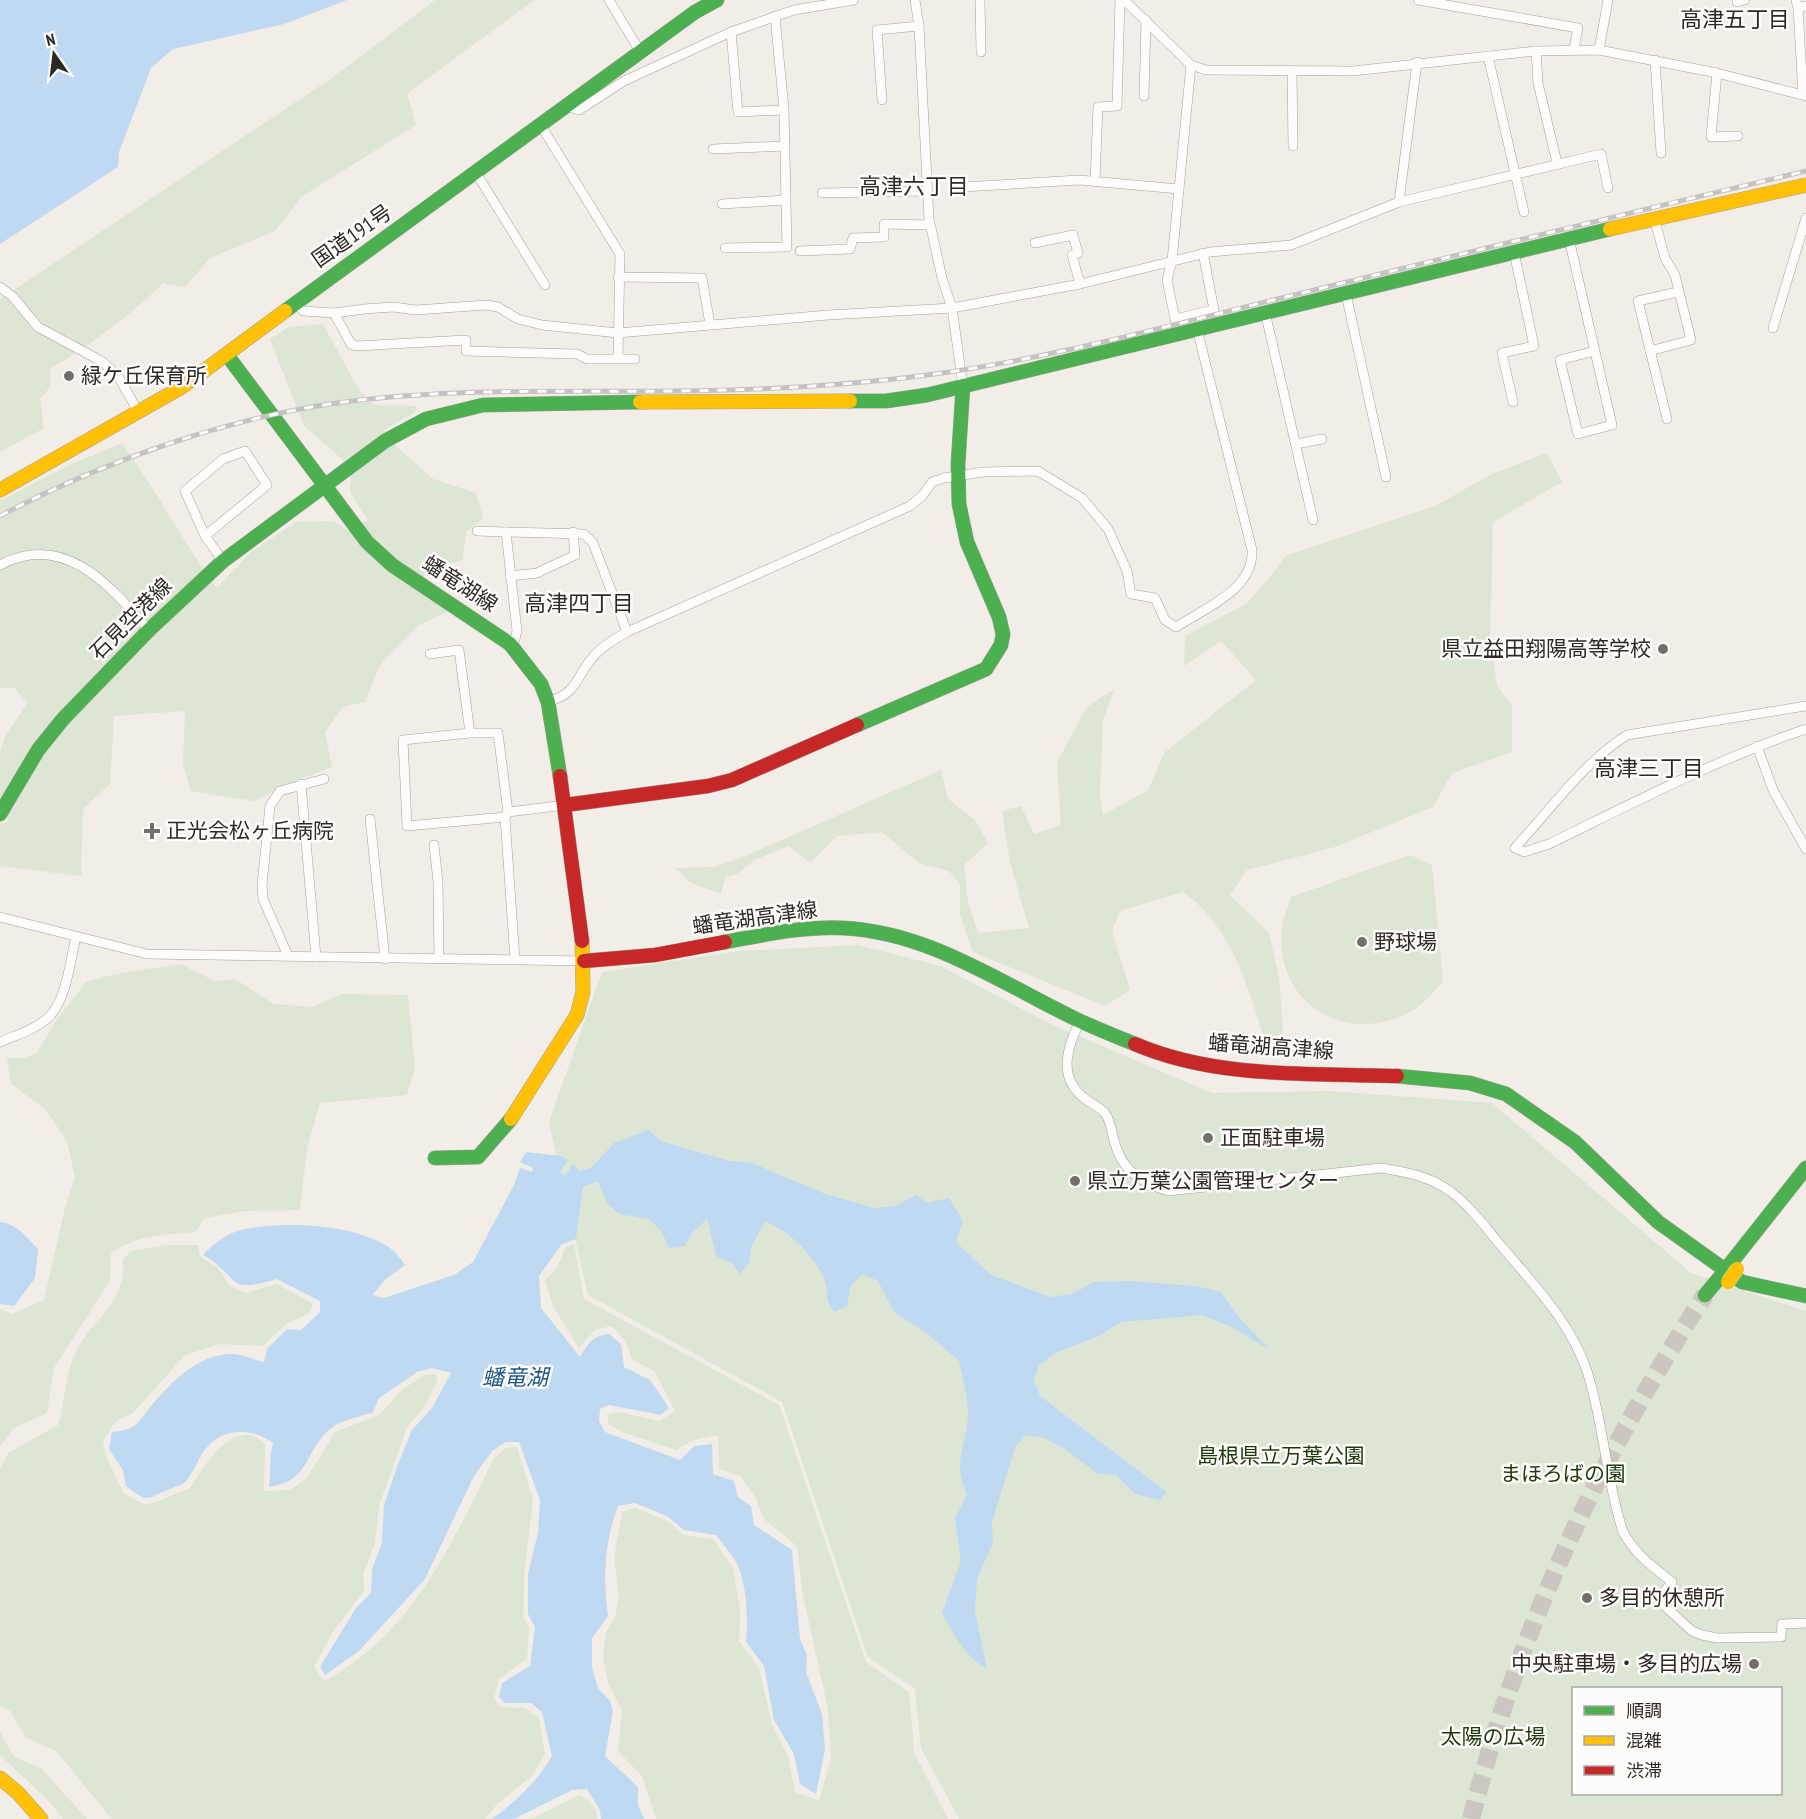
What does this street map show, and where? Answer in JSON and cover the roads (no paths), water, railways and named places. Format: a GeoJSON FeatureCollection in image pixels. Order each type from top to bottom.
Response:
{"type":"FeatureCollection","features":[{"type":"Feature","properties":{"kind":"main road","name":"国道191号"},"geometry":{"type":"LineString","coordinates":[[0,490],[139,413],[226,356],[295,302],[641,53],[694,12],[717,0]]}},
{"type":"Feature","properties":{"kind":"main road","name":"石見空港線"},"geometry":{"type":"LineString","coordinates":[[0,814],[33,759],[63,719],[149,630],[223,561],[411,425],[438,413],[471,405],[500,403],[886,401],[963,386],[1654,218],[1806,185]]}},
{"type":"Feature","properties":{"kind":"main road","name":"蟠竜湖線"},"geometry":{"type":"LineString","coordinates":[[226,356],[367,542],[392,565],[510,644],[536,677],[548,702],[565,805],[584,961],[583,992],[577,1015],[518,1111],[478,1156],[435,1158]]}},
{"type":"Feature","properties":{"kind":"main road"},"geometry":{"type":"LineString","coordinates":[[565,805],[708,786],[732,780],[767,767],[986,669],[997,657],[1002,643],[1002,629],[995,604],[968,542],[959,502],[958,477],[963,386]]}},
{"type":"Feature","properties":{"kind":"main road","name":"蟠竜湖高津線"},"geometry":{"type":"LineString","coordinates":[[584,961],[655,955],[800,929],[843,928],[880,932],[952,956],[1080,1021],[1150,1051],[1221,1068],[1263,1072],[1416,1076],[1470,1083],[1506,1094],[1539,1114],[1575,1142],[1658,1222],[1742,1282],[1806,1296]]}},
{"type":"Feature","properties":{"kind":"main road"},"geometry":{"type":"LineString","coordinates":[[1734,1267],[1806,1168]]}},
{"type":"Feature","properties":{"kind":"main road"},"geometry":{"type":"LineString","coordinates":[[1710,1296],[1806,1178]]}},
{"type":"Feature","properties":{"kind":"main road"},"geometry":{"type":"LineString","coordinates":[[0,1778],[18,1792],[41,1819]]}},
{"type":"Feature","properties":{"kind":"street"},"geometry":{"type":"LineString","coordinates":[[609,0],[641,53]]}},
{"type":"Feature","properties":{"kind":"street"},"geometry":{"type":"LineString","coordinates":[[566,106],[579,110],[624,81],[731,32],[775,16],[854,0]]}},
{"type":"Feature","properties":{"kind":"street"},"geometry":{"type":"LineString","coordinates":[[915,0],[919,26],[926,191],[930,225],[942,278],[952,308],[963,386]]}},
{"type":"Feature","properties":{"kind":"street"},"geometry":{"type":"LineString","coordinates":[[980,0],[981,52]]}},
{"type":"Feature","properties":{"kind":"street"},"geometry":{"type":"LineString","coordinates":[[1122,0],[1146,20],[1191,65],[1206,70],[1353,71],[1417,62],[1536,51],[1599,50],[1717,73],[1805,96],[1800,5]]}},
{"type":"Feature","properties":{"kind":"street"},"geometry":{"type":"LineString","coordinates":[[1095,181],[1098,106],[1117,106],[1122,0]]}},
{"type":"Feature","properties":{"kind":"street"},"geometry":{"type":"LineString","coordinates":[[1418,0],[1578,28],[1574,49]]}},
{"type":"Feature","properties":{"kind":"street"},"geometry":{"type":"LineString","coordinates":[[1599,50],[1608,0]]}},
{"type":"Feature","properties":{"kind":"street"},"geometry":{"type":"LineString","coordinates":[[725,248],[787,247],[784,110],[775,16]]}},
{"type":"Feature","properties":{"kind":"street"},"geometry":{"type":"LineString","coordinates":[[1144,96],[1146,20]]}},
{"type":"Feature","properties":{"kind":"street"},"geometry":{"type":"LineString","coordinates":[[882,100],[877,30],[919,26]]}},
{"type":"Feature","properties":{"kind":"street"},"geometry":{"type":"LineString","coordinates":[[731,32],[738,112],[784,110]]}},
{"type":"Feature","properties":{"kind":"street"},"geometry":{"type":"LineString","coordinates":[[1536,51],[1538,83],[1557,163]]}},
{"type":"Feature","properties":{"kind":"street"},"geometry":{"type":"LineString","coordinates":[[1488,56],[1524,212]]}},
{"type":"Feature","properties":{"kind":"street"},"geometry":{"type":"LineString","coordinates":[[1655,60],[1661,153]]}},
{"type":"Feature","properties":{"kind":"street"},"geometry":{"type":"LineString","coordinates":[[1398,202],[1417,62]]}},
{"type":"Feature","properties":{"kind":"street"},"geometry":{"type":"LineString","coordinates":[[1191,65],[1172,261],[1167,280],[1175,320],[1214,310],[1203,254]]}},
{"type":"Feature","properties":{"kind":"street"},"geometry":{"type":"LineString","coordinates":[[1292,71],[1293,146]]}},
{"type":"Feature","properties":{"kind":"street"},"geometry":{"type":"LineString","coordinates":[[1717,73],[1711,137],[1738,136]]}},
{"type":"Feature","properties":{"kind":"street"},"geometry":{"type":"LineString","coordinates":[[334,313],[351,345],[356,346],[466,340],[466,351],[577,354],[587,359],[635,359],[618,359],[618,333],[618,277],[620,254],[540,124]]}},
{"type":"Feature","properties":{"kind":"street"},"geometry":{"type":"LineString","coordinates":[[713,149],[785,146]]}},
{"type":"Feature","properties":{"kind":"street"},"geometry":{"type":"LineString","coordinates":[[295,302],[303,312],[334,313],[393,307],[416,310],[486,305],[498,307],[518,320],[618,333],[660,331],[710,324],[952,308],[1080,284],[1203,254],[1291,245],[1398,202],[1601,154],[1608,188]]}},
{"type":"Feature","properties":{"kind":"street"},"geometry":{"type":"LineString","coordinates":[[475,171],[545,285]]}},
{"type":"Feature","properties":{"kind":"street"},"geometry":{"type":"LineString","coordinates":[[963,187],[1079,180],[1179,189]]}},
{"type":"Feature","properties":{"kind":"street"},"geometry":{"type":"LineString","coordinates":[[822,193],[926,191]]}},
{"type":"Feature","properties":{"kind":"street"},"geometry":{"type":"LineString","coordinates":[[722,204],[786,200]]}},
{"type":"Feature","properties":{"kind":"street"},"geometry":{"type":"LineString","coordinates":[[1650,351],[1691,340],[1654,218]]}},
{"type":"Feature","properties":{"kind":"street"},"geometry":{"type":"LineString","coordinates":[[1773,328],[1806,218]]}},
{"type":"Feature","properties":{"kind":"street"},"geometry":{"type":"LineString","coordinates":[[800,251],[850,249],[853,238],[884,237],[885,224],[930,225]]}},
{"type":"Feature","properties":{"kind":"street"},"geometry":{"type":"LineString","coordinates":[[1035,243],[1073,235],[1078,253],[1072,255],[1080,284]]}},
{"type":"Feature","properties":{"kind":"street"},"geometry":{"type":"LineString","coordinates":[[1569,239],[1595,351],[1612,425],[1578,434],[1560,360],[1595,351]]}},
{"type":"Feature","properties":{"kind":"street"},"geometry":{"type":"LineString","coordinates":[[1513,402],[1502,353],[1534,346],[1514,252]]}},
{"type":"Feature","properties":{"kind":"street"},"geometry":{"type":"LineString","coordinates":[[618,277],[702,278],[710,324]]}},
{"type":"Feature","properties":{"kind":"street"},"geometry":{"type":"LineString","coordinates":[[0,287],[20,304],[38,327],[103,362],[119,378],[139,413]]}},
{"type":"Feature","properties":{"kind":"street"},"geometry":{"type":"LineString","coordinates":[[1667,419],[1638,301],[1678,292]]}},
{"type":"Feature","properties":{"kind":"street"},"geometry":{"type":"LineString","coordinates":[[1346,294],[1386,477]]}},
{"type":"Feature","properties":{"kind":"street"},"geometry":{"type":"LineString","coordinates":[[1265,312],[1313,520]]}},
{"type":"Feature","properties":{"kind":"street"},"geometry":{"type":"LineString","coordinates":[[548,702],[565,697],[592,657],[605,645],[627,632],[910,506],[923,495],[932,482],[983,472],[1038,471],[1071,490],[1108,529],[1127,571],[1131,594],[1155,598],[1165,620],[1176,627],[1238,586],[1252,563],[1252,549],[1197,329]]}},
{"type":"Feature","properties":{"kind":"street"},"geometry":{"type":"LineString","coordinates":[[1296,444],[1322,439]]}},
{"type":"Feature","properties":{"kind":"street"},"geometry":{"type":"LineString","coordinates":[[205,536],[267,485],[245,451],[223,459],[185,491],[205,536],[223,561]]}},
{"type":"Feature","properties":{"kind":"street"},"geometry":{"type":"LineString","coordinates":[[477,531],[584,534],[593,543],[627,632]]}},
{"type":"Feature","properties":{"kind":"street"},"geometry":{"type":"LineString","coordinates":[[506,532],[517,631],[515,639],[510,644]]}},
{"type":"Feature","properties":{"kind":"street"},"geometry":{"type":"LineString","coordinates":[[510,576],[537,573],[575,555],[573,532]]}},
{"type":"Feature","properties":{"kind":"street"},"geometry":{"type":"LineString","coordinates":[[0,565],[21,556],[39,554],[70,559],[102,581],[149,630]]}},
{"type":"Feature","properties":{"kind":"street"},"geometry":{"type":"LineString","coordinates":[[430,654],[459,650],[470,733]]}},
{"type":"Feature","properties":{"kind":"street"},"geometry":{"type":"LineString","coordinates":[[1806,706],[1625,730],[1515,848],[1524,852],[1549,844],[1756,746],[1806,729]]}},
{"type":"Feature","properties":{"kind":"street"},"geometry":{"type":"LineString","coordinates":[[516,960],[507,814],[498,733],[470,733],[403,740],[407,826],[507,814],[565,805]]}},
{"type":"Feature","properties":{"kind":"street"},"geometry":{"type":"LineString","coordinates":[[1756,746],[1773,790],[1806,849]]}},
{"type":"Feature","properties":{"kind":"street"},"geometry":{"type":"LineString","coordinates":[[288,956],[288,950],[263,899],[262,885],[270,806],[280,791],[324,779]]}},
{"type":"Feature","properties":{"kind":"street"},"geometry":{"type":"LineString","coordinates":[[301,784],[316,957]]}},
{"type":"Feature","properties":{"kind":"street"},"geometry":{"type":"LineString","coordinates":[[370,819],[385,959]]}},
{"type":"Feature","properties":{"kind":"street"},"geometry":{"type":"LineString","coordinates":[[434,845],[438,882],[439,958]]}},
{"type":"Feature","properties":{"kind":"street"},"geometry":{"type":"LineString","coordinates":[[0,916],[147,954],[584,961]]}},
{"type":"Feature","properties":{"kind":"street"},"geometry":{"type":"LineString","coordinates":[[0,1042],[38,1025],[49,1016],[59,1002],[76,937]]}},
{"type":"Feature","properties":{"kind":"street"},"geometry":{"type":"LineString","coordinates":[[1080,1021],[1070,1042],[1066,1064],[1071,1084],[1105,1114],[1124,1164],[1134,1176],[1149,1185],[1168,1191],[1381,1168],[1419,1176],[1449,1191],[1470,1209],[1559,1314],[1575,1342],[1587,1372],[1623,1532],[1631,1546],[1642,1558],[1672,1582],[1658,1600],[1692,1631],[1717,1638],[1781,1637],[1782,1624],[1806,1623]]}},
{"type":"Feature","properties":{"kind":"water"},"geometry":{"type":"Polygon","coordinates":[[[0,0],[347,0],[284,24],[173,49],[151,68],[119,152],[118,167],[0,244],[0,0]]]}},
{"type":"Feature","properties":{"kind":"water","name":"蟠竜湖"},"geometry":{"type":"Polygon","coordinates":[[[648,1130],[663,1142],[730,1161],[752,1163],[825,1194],[875,1208],[895,1206],[916,1195],[927,1203],[949,1198],[963,1221],[956,1242],[991,1275],[1050,1297],[1072,1294],[1094,1282],[1129,1281],[1195,1286],[1221,1292],[1240,1319],[1270,1350],[1232,1327],[1202,1315],[1121,1322],[1099,1336],[1055,1353],[1039,1365],[1034,1380],[1040,1396],[1167,1492],[1160,1500],[1135,1494],[1116,1475],[1098,1474],[1065,1449],[1044,1438],[1026,1435],[1015,1447],[992,1522],[993,1543],[977,1579],[975,1611],[987,1669],[966,1652],[942,1613],[961,1561],[955,1519],[967,1494],[960,1464],[968,1409],[959,1361],[928,1334],[894,1312],[878,1281],[862,1274],[851,1286],[847,1306],[834,1312],[828,1299],[825,1281],[815,1262],[800,1245],[774,1226],[765,1222],[751,1247],[749,1263],[740,1274],[733,1264],[716,1256],[707,1219],[692,1233],[685,1246],[669,1248],[662,1232],[649,1219],[619,1214],[607,1203],[598,1181],[583,1187],[576,1239],[562,1244],[539,1276],[541,1308],[580,1357],[592,1341],[599,1336],[609,1334],[621,1344],[624,1367],[650,1380],[669,1408],[661,1415],[609,1405],[600,1409],[599,1421],[605,1432],[680,1460],[694,1446],[712,1444],[713,1474],[734,1481],[738,1497],[751,1506],[754,1525],[792,1550],[800,1639],[807,1655],[806,1672],[822,1714],[825,1750],[816,1794],[800,1784],[794,1754],[774,1720],[764,1666],[746,1642],[746,1604],[741,1574],[733,1558],[716,1535],[684,1530],[667,1516],[635,1503],[618,1506],[607,1547],[605,1588],[608,1616],[592,1638],[592,1668],[598,1688],[610,1701],[613,1711],[605,1756],[638,1787],[638,1805],[644,1819],[601,1819],[600,1810],[587,1789],[572,1790],[514,1819],[492,1819],[525,1790],[552,1756],[542,1712],[531,1703],[505,1703],[499,1697],[502,1683],[530,1666],[535,1627],[528,1614],[528,1574],[538,1533],[540,1500],[519,1442],[506,1442],[492,1451],[474,1476],[425,1579],[359,1651],[325,1675],[320,1667],[356,1608],[371,1593],[372,1569],[382,1543],[384,1505],[412,1430],[432,1408],[451,1373],[432,1368],[417,1372],[379,1398],[373,1412],[345,1421],[330,1429],[321,1438],[300,1472],[283,1484],[269,1487],[273,1443],[258,1435],[241,1432],[224,1435],[209,1445],[184,1483],[152,1497],[144,1498],[126,1486],[123,1470],[109,1449],[112,1432],[127,1429],[136,1424],[177,1378],[197,1364],[220,1355],[232,1354],[264,1362],[267,1349],[287,1329],[301,1330],[320,1312],[320,1301],[277,1279],[260,1284],[240,1285],[203,1255],[227,1235],[239,1230],[300,1225],[340,1229],[375,1240],[392,1250],[405,1265],[386,1279],[372,1295],[384,1298],[454,1275],[473,1262],[514,1185],[520,1168],[532,1172],[533,1168],[520,1162],[526,1152],[561,1156],[568,1160],[560,1172],[565,1176],[573,1164],[579,1171],[591,1168],[614,1143],[648,1130]]]}},
{"type":"Feature","properties":{"kind":"water"},"geometry":{"type":"Polygon","coordinates":[[[0,1222],[16,1228],[38,1249],[35,1278],[14,1306],[0,1304],[0,1222]]]}},
{"type":"Feature","properties":{"kind":"tunnel"},"geometry":{"type":"LineString","coordinates":[[1471,1819],[1512,1681],[1566,1547],[1630,1419],[1666,1356],[1705,1295]]}},
{"type":"Feature","properties":{"kind":"railway"},"geometry":{"type":"LineString","coordinates":[[0,516],[82,477],[171,443],[262,417],[308,408],[352,401],[433,394],[802,387],[896,379],[971,369],[1101,342],[1806,171]]}},
{"type":"Feature","properties":{"kind":"place","name":"緑ケ丘保育所"},"geometry":{"type":"Point","coordinates":[69,376]}},
{"type":"Feature","properties":{"kind":"place","name":"県立益田翔陽高等学校"},"geometry":{"type":"Point","coordinates":[1663,649]}},
{"type":"Feature","properties":{"kind":"place","name":"正光会松ヶ丘病院"},"geometry":{"type":"Point","coordinates":[152,831]}},
{"type":"Feature","properties":{"kind":"place","name":"野球場"},"geometry":{"type":"Point","coordinates":[1362,942]}},
{"type":"Feature","properties":{"kind":"place","name":"正面駐車場"},"geometry":{"type":"Point","coordinates":[1208,1138]}},
{"type":"Feature","properties":{"kind":"place","name":"県立万葉公園管理センター"},"geometry":{"type":"Point","coordinates":[1075,1181]}},
{"type":"Feature","properties":{"kind":"place","name":"多目的休憩所"},"geometry":{"type":"Point","coordinates":[1587,1598]}},
{"type":"Feature","properties":{"kind":"place","name":"中央駐車場・多目的広場"},"geometry":{"type":"Point","coordinates":[1754,1664]}},
{"type":"Feature","properties":{"kind":"district","name":"高津五丁目"},"geometry":{"type":"Point","coordinates":[1735,19]}},
{"type":"Feature","properties":{"kind":"district","name":"高津六丁目"},"geometry":{"type":"Point","coordinates":[914,186]}},
{"type":"Feature","properties":{"kind":"district","name":"高津四丁目"},"geometry":{"type":"Point","coordinates":[579,603]}},
{"type":"Feature","properties":{"kind":"district","name":"高津三丁目"},"geometry":{"type":"Point","coordinates":[1649,768]}},
{"type":"Feature","properties":{"kind":"park label","name":"島根県立万葉公園"},"geometry":{"type":"Point","coordinates":[1281,1456]}},
{"type":"Feature","properties":{"kind":"park label","name":"まほろばの園"},"geometry":{"type":"Point","coordinates":[1563,1474]}},
{"type":"Feature","properties":{"kind":"park label","name":"太陽の広場"},"geometry":{"type":"Point","coordinates":[1493,1737]}}]}
